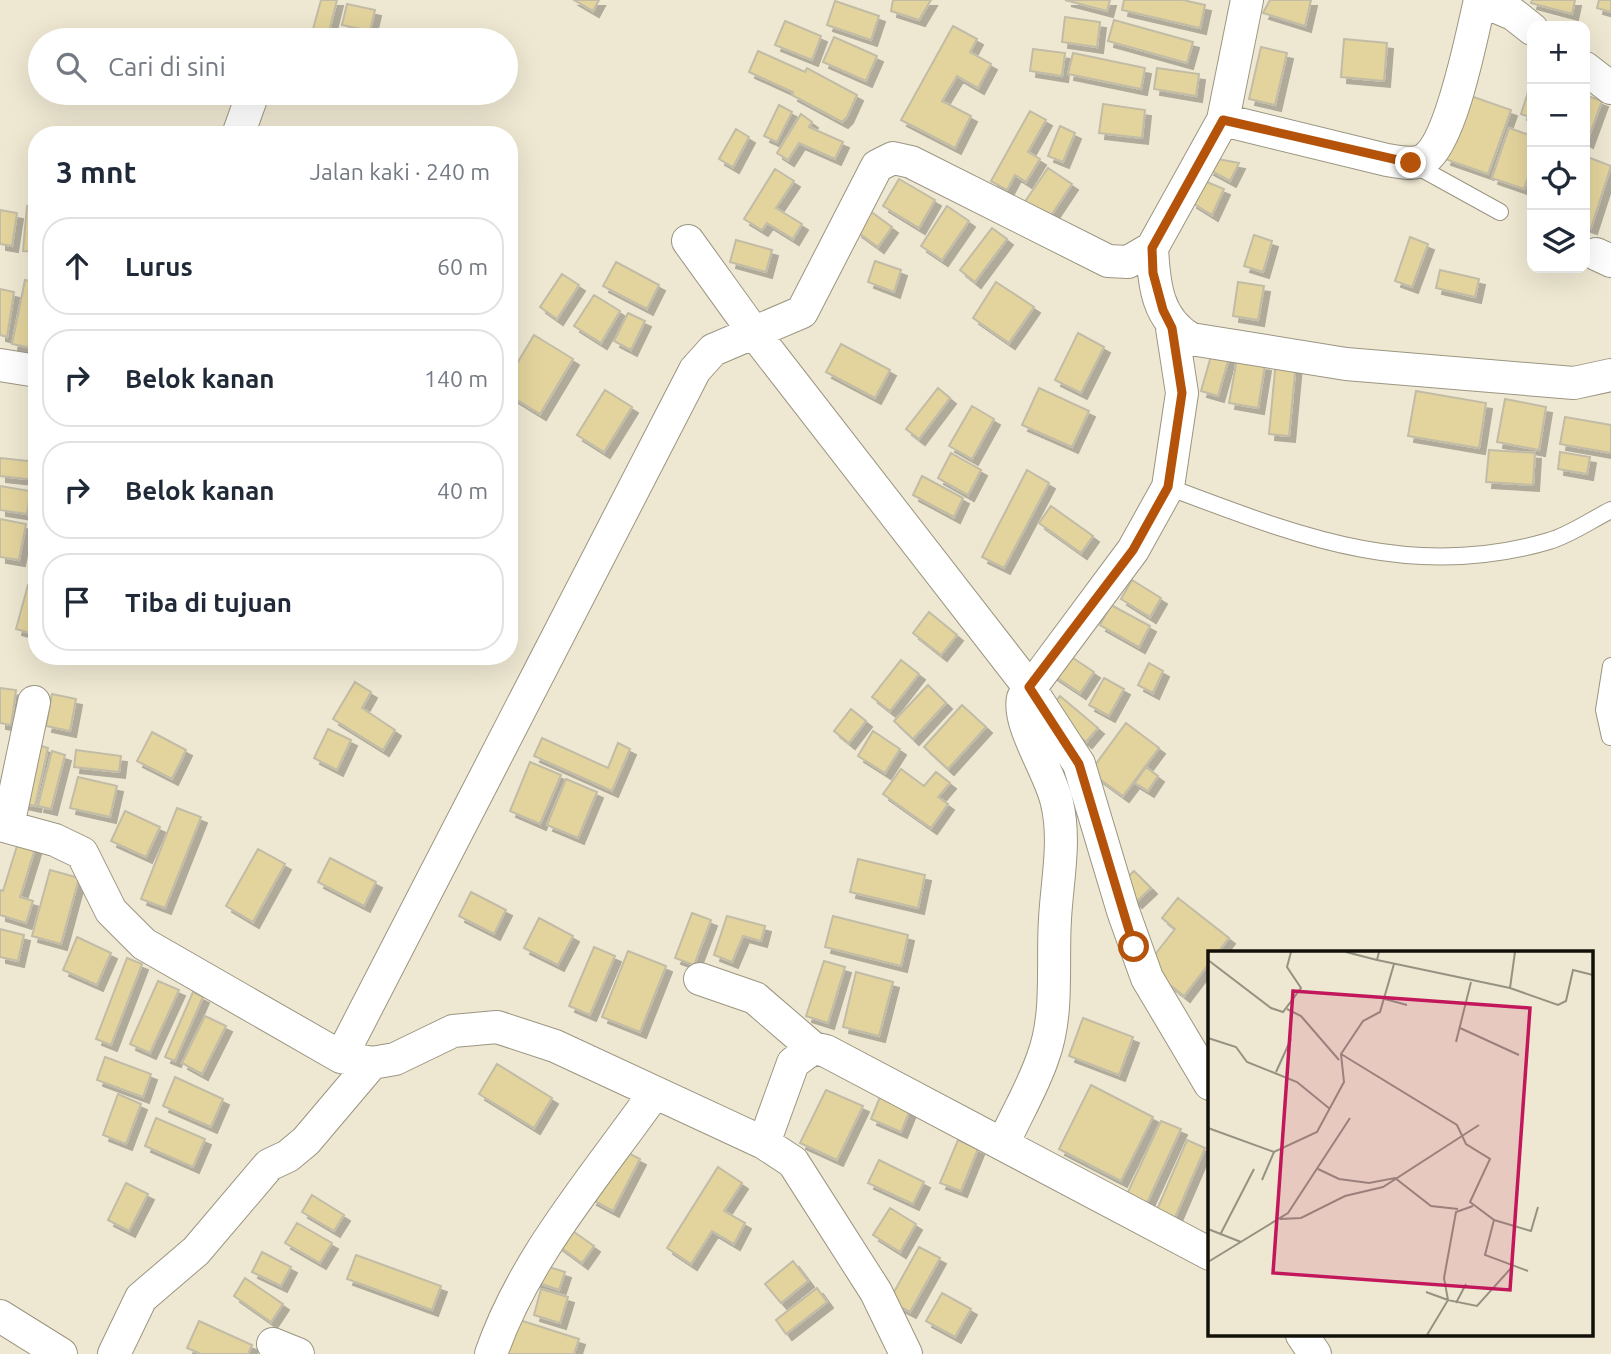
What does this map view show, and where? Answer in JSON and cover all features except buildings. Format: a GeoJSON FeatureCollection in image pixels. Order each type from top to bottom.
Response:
{"type":"FeatureCollection","features":[{"type":"Feature","properties":{"kind":"street"},"geometry":{"type":"LineString","coordinates":[[341,1057],[695,370],[713,350],[802,312],[877,166],[893,158],[911,162],[1108,261],[1128,262],[1152,248],[1223,120],[1247,0]]}},
{"type":"Feature","properties":{"kind":"street"},"geometry":{"type":"LineString","coordinates":[[1223,120],[1411,163],[1426,158],[1448,126],[1480,0],[1513,14],[1527,25]]}},
{"type":"Feature","properties":{"kind":"street"},"geometry":{"type":"LineString","coordinates":[[1590,72],[1611,88]]}},
{"type":"Feature","properties":{"kind":"street"},"geometry":{"type":"LineString","coordinates":[[241,126],[249,105]]}},
{"type":"Feature","properties":{"kind":"street"},"geometry":{"type":"LineString","coordinates":[[688,241],[755,334],[1029,687],[1079,764],[1123,911],[1147,978],[1208,1081]]}},
{"type":"Feature","properties":{"kind":"street"},"geometry":{"type":"LineString","coordinates":[[1003,1144],[1044,1056],[1052,1020],[1055,921],[1062,845],[1058,804],[1047,768],[1021,707],[1029,687],[1133,550],[1168,487],[1182,393],[1172,328],[1163,310],[1153,273],[1152,248]]}},
{"type":"Feature","properties":{"kind":"street"},"geometry":{"type":"LineString","coordinates":[[1172,328],[1191,339],[1346,364],[1574,383],[1611,375]]}},
{"type":"Feature","properties":{"kind":"street"},"geometry":{"type":"LineString","coordinates":[[0,365],[28,370]]}},
{"type":"Feature","properties":{"kind":"street"},"geometry":{"type":"LineString","coordinates":[[34,702],[4,825],[55,840],[82,853],[111,911],[144,944],[341,1057],[372,1063],[395,1059],[453,1031],[497,1027],[555,1046],[653,1095],[764,1143],[793,1162],[876,1292],[906,1354]]}},
{"type":"Feature","properties":{"kind":"street"},"geometry":{"type":"LineString","coordinates":[[700,979],[755,998],[813,1048],[826,1051],[1208,1253]]}},
{"type":"Feature","properties":{"kind":"street"},"geometry":{"type":"LineString","coordinates":[[764,1143],[793,1063],[813,1048]]}},
{"type":"Feature","properties":{"kind":"street"},"geometry":{"type":"LineString","coordinates":[[114,1354],[141,1298],[196,1251],[269,1166],[288,1156],[306,1141],[372,1063]]}},
{"type":"Feature","properties":{"kind":"street"},"geometry":{"type":"LineString","coordinates":[[491,1354],[516,1294],[541,1252],[653,1095]]}},
{"type":"Feature","properties":{"kind":"street"},"geometry":{"type":"LineString","coordinates":[[0,1316],[61,1354]]}},
{"type":"Feature","properties":{"kind":"lane"},"geometry":{"type":"LineString","coordinates":[[1411,163],[1500,212]]}},
{"type":"Feature","properties":{"kind":"lane"},"geometry":{"type":"LineString","coordinates":[[1168,487],[1292,533],[1361,551],[1423,557],[1483,554],[1551,541],[1611,510]]}},
{"type":"Feature","properties":{"kind":"lane"},"geometry":{"type":"LineString","coordinates":[[1610,737],[1605,727],[1604,710],[1611,666]]}},
{"type":"Feature","properties":{"kind":"route"},"geometry":{"type":"LineString","coordinates":[[1134,947],[1079,764],[1029,687],[1133,550],[1168,487],[1182,393],[1172,328],[1163,310],[1153,273],[1152,248],[1223,120],[1387,160],[1411,163]]}}]}
